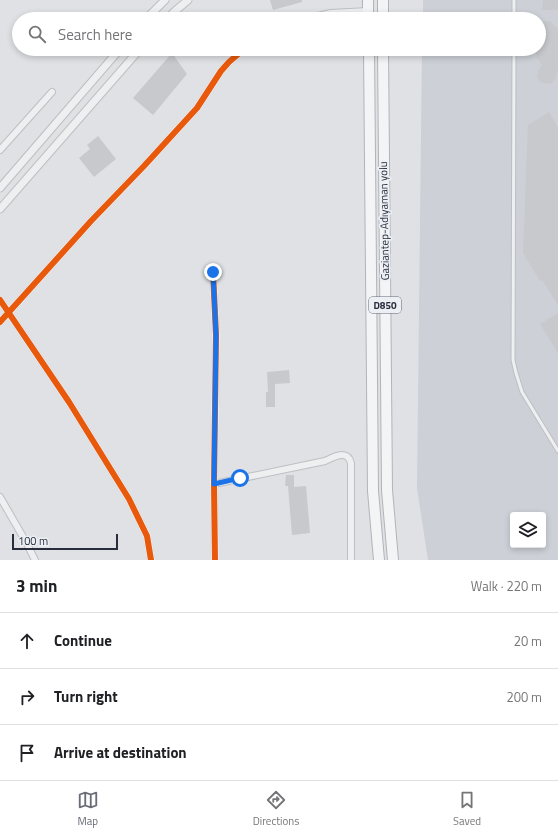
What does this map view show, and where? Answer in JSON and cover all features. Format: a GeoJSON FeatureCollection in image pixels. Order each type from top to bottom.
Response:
{"type":"FeatureCollection","features":[{"type":"Feature","properties":{"kind":"highway"},"geometry":{"type":"LineString","coordinates":[[368,0],[368,12]]}},
{"type":"Feature","properties":{"kind":"highway"},"geometry":{"type":"LineString","coordinates":[[383,0],[383,12]]}},
{"type":"Feature","properties":{"kind":"highway","name":"Gaziantep-Adıyaman yolu"},"geometry":{"type":"LineString","coordinates":[[369,56],[373,490],[379,560]]}},
{"type":"Feature","properties":{"kind":"highway","name":"Gaziantep-Adıyaman yolu"},"geometry":{"type":"LineString","coordinates":[[383,56],[387,490],[393,560]]}},
{"type":"Feature","properties":{"kind":"street"},"geometry":{"type":"LineString","coordinates":[[153,12],[165,0]]}},
{"type":"Feature","properties":{"kind":"street"},"geometry":{"type":"LineString","coordinates":[[174,12],[188,0]]}},
{"type":"Feature","properties":{"kind":"street"},"geometry":{"type":"LineString","coordinates":[[0,188],[114,56]]}},
{"type":"Feature","properties":{"kind":"street"},"geometry":{"type":"LineString","coordinates":[[0,209],[134,56]]}},
{"type":"Feature","properties":{"kind":"street"},"geometry":{"type":"LineString","coordinates":[[0,322],[91,221],[197,108],[222,71],[236,56]]}},
{"type":"Feature","properties":{"kind":"street"},"geometry":{"type":"LineString","coordinates":[[0,150],[52,92]]}},
{"type":"Feature","properties":{"kind":"street"},"geometry":{"type":"LineString","coordinates":[[213,272],[216,335],[214,484],[215,560]]}},
{"type":"Feature","properties":{"kind":"street"},"geometry":{"type":"LineString","coordinates":[[0,300],[69,402],[128,499],[147,536],[151,560]]}},
{"type":"Feature","properties":{"kind":"street"},"geometry":{"type":"LineString","coordinates":[[214,484],[325,461],[339,455],[346,456],[349,458],[351,463],[351,560]]}},
{"type":"Feature","properties":{"kind":"street"},"geometry":{"type":"LineString","coordinates":[[0,497],[35,560]]}},
{"type":"Feature","properties":{"kind":"lane"},"geometry":{"type":"LineString","coordinates":[[514,0],[514,12]]}},
{"type":"Feature","properties":{"kind":"lane"},"geometry":{"type":"LineString","coordinates":[[514,56],[514,360],[516,373],[522,392],[558,451]]}},
{"type":"Feature","properties":{"kind":"shaded area"},"geometry":{"type":"Polygon","coordinates":[[[423,0],[558,0],[558,560],[428,560],[417,488],[422,56],[546,56],[546,12],[423,12],[423,0]]]}},
{"type":"Feature","properties":{"kind":"building"},"geometry":{"type":"Polygon","coordinates":[[[270,0],[302,0],[302,2],[273,10],[270,0]]]}},
{"type":"Feature","properties":{"kind":"building"},"geometry":{"type":"Polygon","coordinates":[[[543,0],[558,0],[558,10],[542,10],[543,0]]]}},
{"type":"Feature","properties":{"kind":"building"},"geometry":{"type":"Polygon","coordinates":[[[546,21],[550,21],[558,29],[558,70],[556,78],[552,83],[546,84],[540,82],[537,77],[538,71],[542,65],[536,56],[546,56],[546,21]]]}},
{"type":"Feature","properties":{"kind":"building"},"geometry":{"type":"Polygon","coordinates":[[[169,56],[174,56],[187,74],[153,115],[133,98],[169,56]]]}},
{"type":"Feature","properties":{"kind":"building"},"geometry":{"type":"Polygon","coordinates":[[[549,112],[558,127],[558,305],[542,280],[540,281],[523,253],[528,125],[549,112]]]}},
{"type":"Feature","properties":{"kind":"building"},"geometry":{"type":"Polygon","coordinates":[[[98,136],[116,159],[94,177],[79,158],[90,149],[87,145],[98,136]]]}},
{"type":"Feature","properties":{"kind":"building"},"geometry":{"type":"Polygon","coordinates":[[[558,313],[558,353],[540,324],[558,313]]]}},
{"type":"Feature","properties":{"kind":"building"},"geometry":{"type":"Polygon","coordinates":[[[289,370],[290,383],[275,384],[275,407],[266,407],[266,392],[268,392],[267,372],[289,370]]]}},
{"type":"Feature","properties":{"kind":"building"},"geometry":{"type":"Polygon","coordinates":[[[286,475],[294,475],[294,487],[306,486],[310,533],[292,535],[288,486],[285,486],[286,475]]]}},
{"type":"Feature","properties":{"kind":"cycle path"},"geometry":{"type":"LineString","coordinates":[[0,322],[91,221],[197,108],[221,71],[236,56]]}},
{"type":"Feature","properties":{"kind":"cycle path"},"geometry":{"type":"LineString","coordinates":[[213,272],[216,335],[214,484],[215,560]]}},
{"type":"Feature","properties":{"kind":"cycle path"},"geometry":{"type":"LineString","coordinates":[[0,300],[69,402],[129,499],[147,536],[151,560]]}},
{"type":"Feature","properties":{"kind":"route"},"geometry":{"type":"LineString","coordinates":[[213,272],[216,335],[214,484],[240,478]]}}]}
